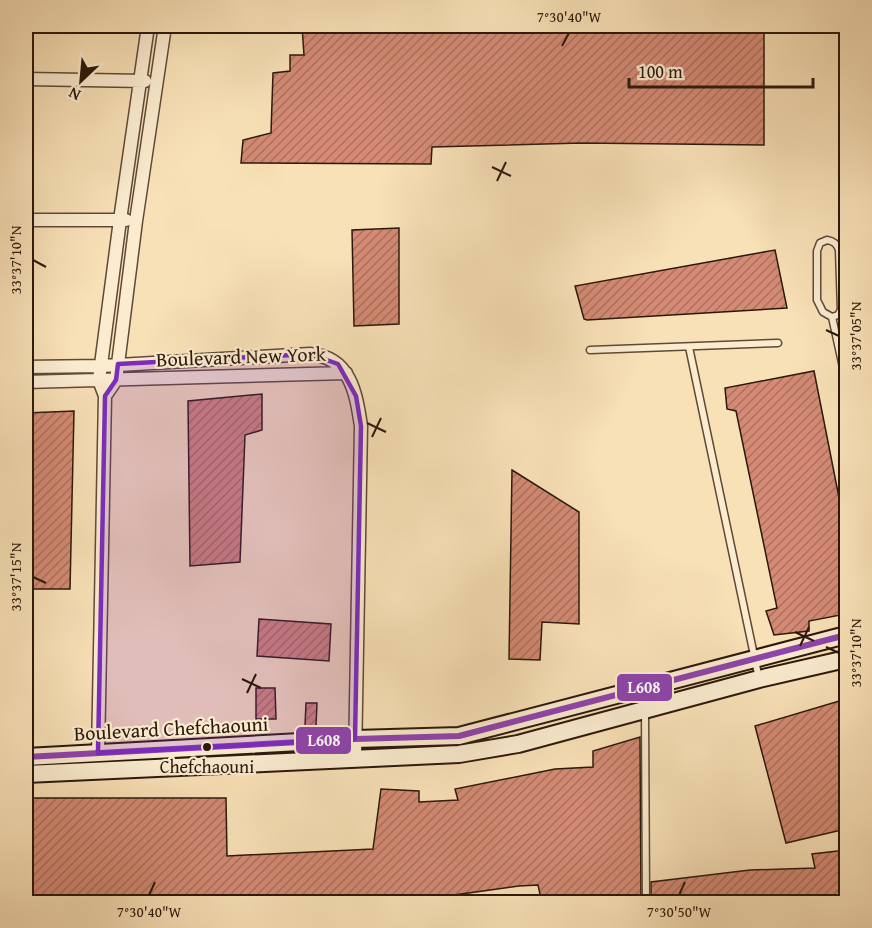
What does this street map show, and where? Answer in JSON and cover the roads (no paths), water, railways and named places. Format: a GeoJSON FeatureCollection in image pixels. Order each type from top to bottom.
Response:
{"type":"FeatureCollection","features":[{"type":"Feature","properties":{"kind":"street"},"geometry":{"type":"LineString","coordinates":[[98,753],[105,396],[99,380],[148,26]]}},
{"type":"Feature","properties":{"kind":"street"},"geometry":{"type":"LineString","coordinates":[[105,396],[116,380],[136,221],[165,26]]}},
{"type":"Feature","properties":{"kind":"street"},"geometry":{"type":"LineString","coordinates":[[26,79],[156,82]]}},
{"type":"Feature","properties":{"kind":"street"},"geometry":{"type":"LineString","coordinates":[[26,219],[136,221]]}},
{"type":"Feature","properties":{"kind":"street","name":"Boulevard New York"},"geometry":{"type":"LineString","coordinates":[[26,368],[319,354],[338,364],[346,373]]}},
{"type":"Feature","properties":{"kind":"street"},"geometry":{"type":"LineString","coordinates":[[346,373],[356,396],[361,426],[355,759]]}},
{"type":"Feature","properties":{"kind":"street","name":"Boulevard New York"},"geometry":{"type":"LineString","coordinates":[[26,382],[346,373]]}},
{"type":"Feature","properties":{"kind":"street","name":"Boulevard Chefchaouni"},"geometry":{"type":"LineString","coordinates":[[26,757],[355,739],[459,736],[846,635]]}},
{"type":"Feature","properties":{"kind":"street","name":"Boulevard Chefchaouni"},"geometry":{"type":"LineString","coordinates":[[26,774],[446,756],[518,744],[759,679],[846,659]]}},
{"type":"Feature","properties":{"kind":"lane"},"geometry":{"type":"LineString","coordinates":[[832,317],[838,315],[841,309],[839,250],[834,242],[827,240],[820,243],[817,251],[817,300],[824,312],[832,317],[846,381]]}},
{"type":"Feature","properties":{"kind":"lane"},"geometry":{"type":"LineString","coordinates":[[590,350],[778,343]]}},
{"type":"Feature","properties":{"kind":"lane"},"geometry":{"type":"LineString","coordinates":[[689,346],[759,679]]}},
{"type":"Feature","properties":{"kind":"lane"},"geometry":{"type":"LineString","coordinates":[[645,709],[646,903]]}},
{"type":"Feature","properties":{"kind":"place","name":"Chefchaouni"},"geometry":{"type":"Point","coordinates":[207,747]}}]}
